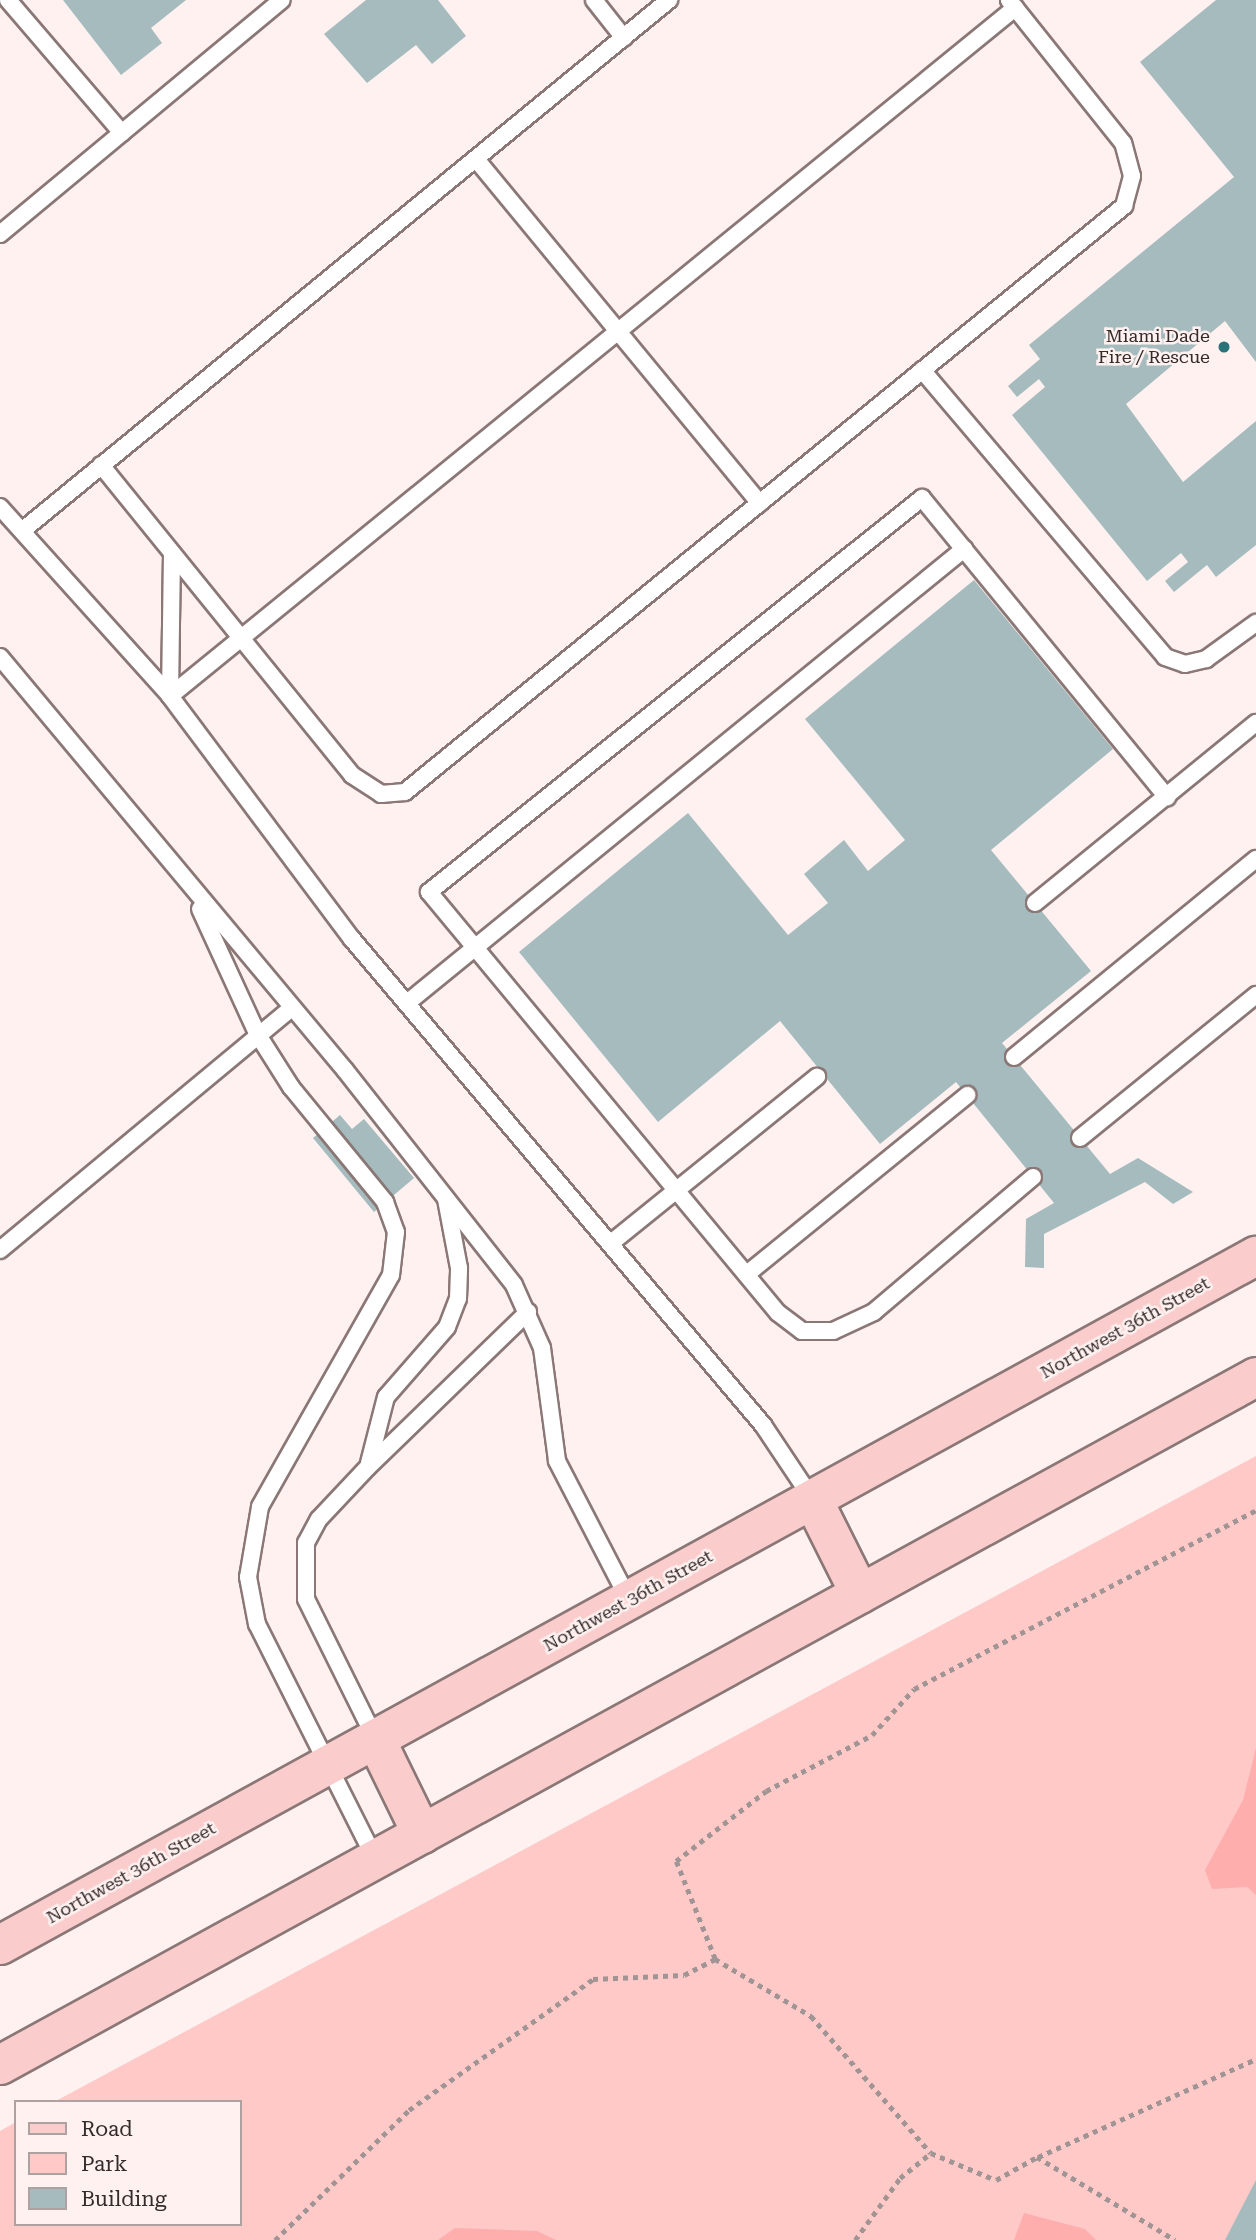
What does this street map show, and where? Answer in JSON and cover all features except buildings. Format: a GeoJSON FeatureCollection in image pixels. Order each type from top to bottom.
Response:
{"type":"FeatureCollection","features":[{"type":"Feature","properties":{"kind":"main road","name":"Northwest 36th Street"},"geometry":{"type":"LineString","coordinates":[[0,1945],[1256,1256]]}},
{"type":"Feature","properties":{"kind":"main road"},"geometry":{"type":"LineString","coordinates":[[0,2065],[1256,1377]]}},
{"type":"Feature","properties":{"kind":"main road"},"geometry":{"type":"LineString","coordinates":[[813,1500],[860,1594]]}},
{"type":"Feature","properties":{"kind":"main road"},"geometry":{"type":"LineString","coordinates":[[376,1740],[422,1834]]}},
{"type":"Feature","properties":{"kind":"lane"},"geometry":{"type":"LineString","coordinates":[[8,0],[121,133]]}},
{"type":"Feature","properties":{"kind":"lane"},"geometry":{"type":"LineString","coordinates":[[1,231],[282,0]]}},
{"type":"Feature","properties":{"kind":"lane"},"geometry":{"type":"LineString","coordinates":[[594,0],[624,38]]}},
{"type":"Feature","properties":{"kind":"lane"},"geometry":{"type":"LineString","coordinates":[[23,530],[669,0]]}},
{"type":"Feature","properties":{"kind":"lane"},"geometry":{"type":"LineString","coordinates":[[101,466],[242,640],[364,788],[394,794],[433,773],[922,370],[1116,216],[1131,188],[1123,143],[1012,4],[619,331],[242,640],[170,696]]}},
{"type":"Feature","properties":{"kind":"lane"},"geometry":{"type":"LineString","coordinates":[[476,159],[760,503]]}},
{"type":"Feature","properties":{"kind":"lane"},"geometry":{"type":"LineString","coordinates":[[922,370],[1166,657],[1185,664],[1206,659],[1256,623]]}},
{"type":"Feature","properties":{"kind":"lane"},"geometry":{"type":"LineString","coordinates":[[1033,1177],[850,1326],[802,1331],[778,1314],[679,1189],[429,892],[922,498],[1167,797]]}},
{"type":"Feature","properties":{"kind":"lane"},"geometry":{"type":"LineString","coordinates":[[0,507],[170,696],[407,1003],[763,1425],[813,1500]]}},
{"type":"Feature","properties":{"kind":"lane"},"geometry":{"type":"LineString","coordinates":[[407,1003],[964,549]]}},
{"type":"Feature","properties":{"kind":"lane"},"geometry":{"type":"LineString","coordinates":[[170,696],[172,553]]}},
{"type":"Feature","properties":{"kind":"lane"},"geometry":{"type":"LineString","coordinates":[[0,657],[446,1197],[528,1312],[549,1382],[557,1461],[629,1600]]}},
{"type":"Feature","properties":{"kind":"lane"},"geometry":{"type":"LineString","coordinates":[[1035,903],[1256,723]]}},
{"type":"Feature","properties":{"kind":"lane"},"geometry":{"type":"LineString","coordinates":[[1014,1058],[1256,859]]}},
{"type":"Feature","properties":{"kind":"lane"},"geometry":{"type":"LineString","coordinates":[[191,891],[258,1035],[291,1087],[385,1202],[396,1232],[391,1275],[283,1461],[260,1507],[249,1553],[257,1624],[375,1859]]}},
{"type":"Feature","properties":{"kind":"lane"},"geometry":{"type":"LineString","coordinates":[[1080,1138],[1256,995]]}},
{"type":"Feature","properties":{"kind":"lane"},"geometry":{"type":"LineString","coordinates":[[0,1250],[292,1008]]}},
{"type":"Feature","properties":{"kind":"lane"},"geometry":{"type":"LineString","coordinates":[[611,1243],[817,1077]]}},
{"type":"Feature","properties":{"kind":"lane"},"geometry":{"type":"LineString","coordinates":[[747,1274],[967,1095]]}},
{"type":"Feature","properties":{"kind":"lane"},"geometry":{"type":"LineString","coordinates":[[368,1467],[386,1397],[447,1327],[458,1299],[459,1268],[446,1197]]}},
{"type":"Feature","properties":{"kind":"lane"},"geometry":{"type":"LineString","coordinates":[[376,1740],[315,1624],[303,1571],[319,1519],[368,1467],[528,1312]]}},
{"type":"Feature","properties":{"kind":"path"},"geometry":{"type":"LineString","coordinates":[[1256,1510],[914,1689],[872,1735],[766,1791],[676,1861],[715,1959],[811,2016],[931,2153],[996,2180],[1037,2157],[1256,2059]]}},
{"type":"Feature","properties":{"kind":"path"},"geometry":{"type":"LineString","coordinates":[[275,2240],[409,2110],[593,1979],[684,1975],[715,1959]]}},
{"type":"Feature","properties":{"kind":"path"},"geometry":{"type":"LineString","coordinates":[[855,2240],[900,2178],[931,2153]]}},
{"type":"Feature","properties":{"kind":"path"},"geometry":{"type":"LineString","coordinates":[[1037,2157],[1175,2240]]}},
{"type":"Feature","properties":{"kind":"green space"},"geometry":{"type":"Polygon","coordinates":[[[1256,1456],[1256,2227],[1250,2240],[0,2240],[0,2131],[14,2123],[14,2226],[242,2226],[242,2100],[58,2100],[1256,1456]]]}},
{"type":"Feature","properties":{"kind":"shaded area"},"geometry":{"type":"Polygon","coordinates":[[[1256,1748],[1256,1895],[1247,1887],[1212,1889],[1205,1870],[1243,1800],[1256,1748]]]}},
{"type":"Feature","properties":{"kind":"shaded area"},"geometry":{"type":"Polygon","coordinates":[[[1024,2213],[1085,2229],[1096,2240],[1014,2240],[1024,2213]]]}},
{"type":"Feature","properties":{"kind":"shaded area"},"geometry":{"type":"Polygon","coordinates":[[[455,2228],[537,2231],[556,2240],[438,2240],[455,2228]]]}},
{"type":"Feature","properties":{"kind":"place","name":"Miami Dade Fire / Rescue"},"geometry":{"type":"Point","coordinates":[1224,347]}}]}
